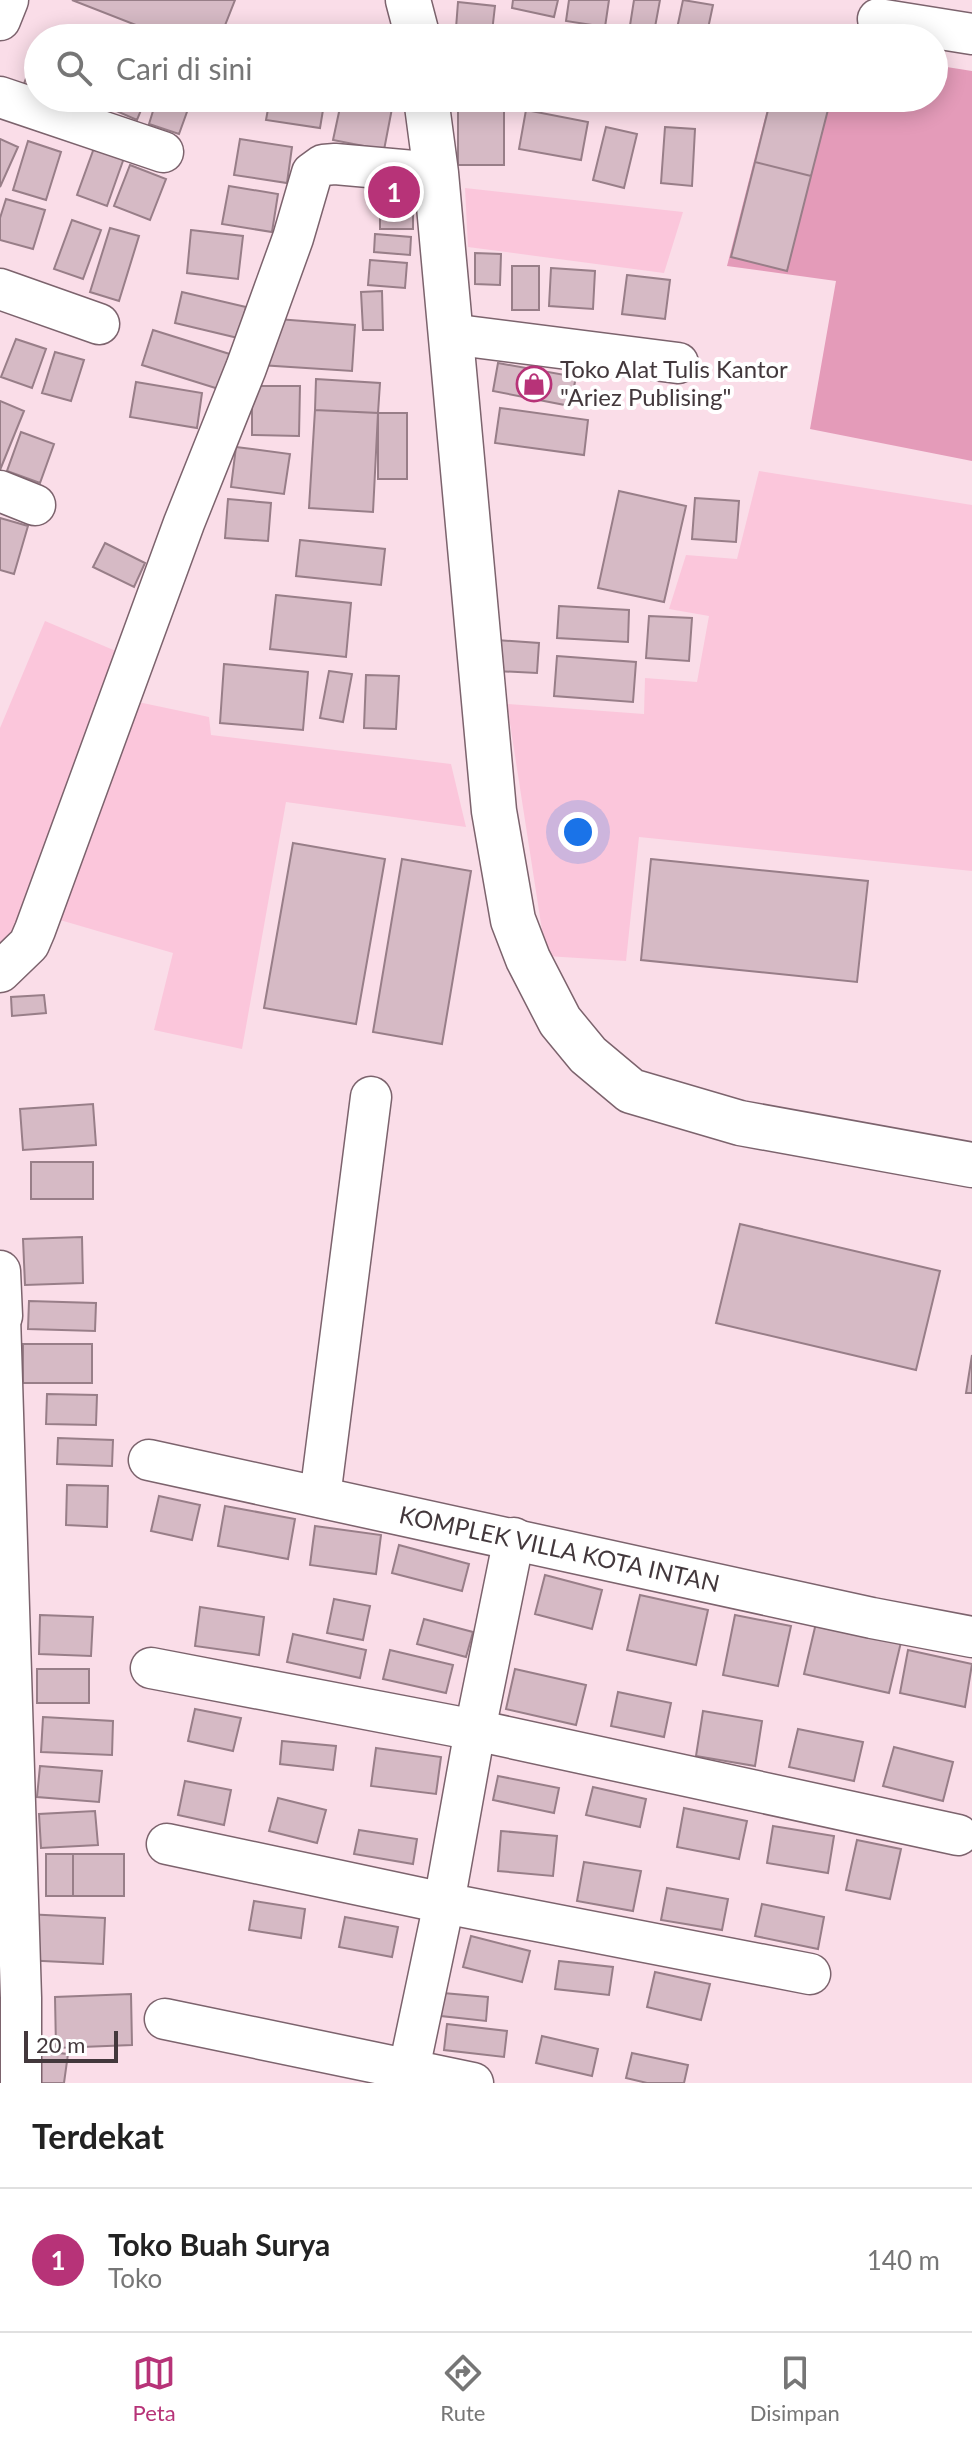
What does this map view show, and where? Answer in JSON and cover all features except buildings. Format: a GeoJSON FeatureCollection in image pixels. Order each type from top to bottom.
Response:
{"type":"FeatureCollection","features":[{"type":"Feature","properties":{"kind":"main road"},"geometry":{"type":"LineString","coordinates":[[408,0],[414,24]]}},
{"type":"Feature","properties":{"kind":"main road"},"geometry":{"type":"LineString","coordinates":[[428,112],[494,811],[513,920],[528,959],[560,1021],[588,1055],[631,1091],[740,1123],[972,1165]]}},
{"type":"Feature","properties":{"kind":"street"},"geometry":{"type":"LineString","coordinates":[[0,20],[8,0]]}},
{"type":"Feature","properties":{"kind":"street"},"geometry":{"type":"LineString","coordinates":[[878,19],[909,24]]}},
{"type":"Feature","properties":{"kind":"street"},"geometry":{"type":"LineString","coordinates":[[948,30],[972,34]]}},
{"type":"Feature","properties":{"kind":"street"},"geometry":{"type":"LineString","coordinates":[[0,97],[24,105]]}},
{"type":"Feature","properties":{"kind":"street"},"geometry":{"type":"LineString","coordinates":[[44,112],[163,152]]}},
{"type":"Feature","properties":{"kind":"street"},"geometry":{"type":"LineString","coordinates":[[0,972],[29,944],[35,930],[184,523],[246,368],[293,238],[312,173],[323,165],[335,164],[436,173]]}},
{"type":"Feature","properties":{"kind":"street"},"geometry":{"type":"LineString","coordinates":[[0,289],[99,324]]}},
{"type":"Feature","properties":{"kind":"street"},"geometry":{"type":"LineString","coordinates":[[450,334],[678,363]]}},
{"type":"Feature","properties":{"kind":"street"},"geometry":{"type":"LineString","coordinates":[[320,1497],[371,1097]]}},
{"type":"Feature","properties":{"kind":"street"},"geometry":{"type":"LineString","coordinates":[[0,1271],[21,2083]]}},
{"type":"Feature","properties":{"kind":"street","name":"KOMPLEK VILLA KOTA INTAN"},"geometry":{"type":"LineString","coordinates":[[149,1460],[872,1618],[972,1637]]}},
{"type":"Feature","properties":{"kind":"street"},"geometry":{"type":"LineString","coordinates":[[408,2076],[514,1538]]}},
{"type":"Feature","properties":{"kind":"street"},"geometry":{"type":"LineString","coordinates":[[151,1668],[475,1730],[958,1835]]}},
{"type":"Feature","properties":{"kind":"street"},"geometry":{"type":"LineString","coordinates":[[167,1844],[444,1903],[810,1974]]}},
{"type":"Feature","properties":{"kind":"street"},"geometry":{"type":"LineString","coordinates":[[165,2019],[408,2076],[473,2083]]}},
{"type":"Feature","properties":{"kind":"shaded area"},"geometry":{"type":"Polygon","coordinates":[[[948,67],[972,71],[972,461],[810,429],[836,281],[727,266],[766,112],[948,112],[948,67]]]}},
{"type":"Feature","properties":{"kind":"shaded area"},"geometry":{"type":"Polygon","coordinates":[[[465,188],[683,212],[664,273],[468,247],[465,188]]]}},
{"type":"Feature","properties":{"kind":"shaded area"},"geometry":{"type":"Polygon","coordinates":[[[759,471],[972,505],[972,871],[639,837],[626,961],[546,956],[507,704],[644,714],[645,678],[697,682],[709,616],[669,609],[686,555],[737,559],[759,471]]]}},
{"type":"Feature","properties":{"kind":"shaded area"},"geometry":{"type":"Polygon","coordinates":[[[45,621],[130,657],[32,931],[0,954],[0,728],[45,621]]]}},
{"type":"Feature","properties":{"kind":"shaded area"},"geometry":{"type":"Polygon","coordinates":[[[138,702],[209,717],[211,735],[451,764],[466,827],[286,802],[242,1049],[154,1030],[173,953],[60,920],[138,702]]]}},
{"type":"Feature","properties":{"kind":"place","name":"Toko Buah Surya"},"geometry":{"type":"Point","coordinates":[394,192]}},
{"type":"Feature","properties":{"kind":"place","name":"Toko Alat Tulis Kantor \"Ariez Publising\""},"geometry":{"type":"Point","coordinates":[534,384]}}]}
